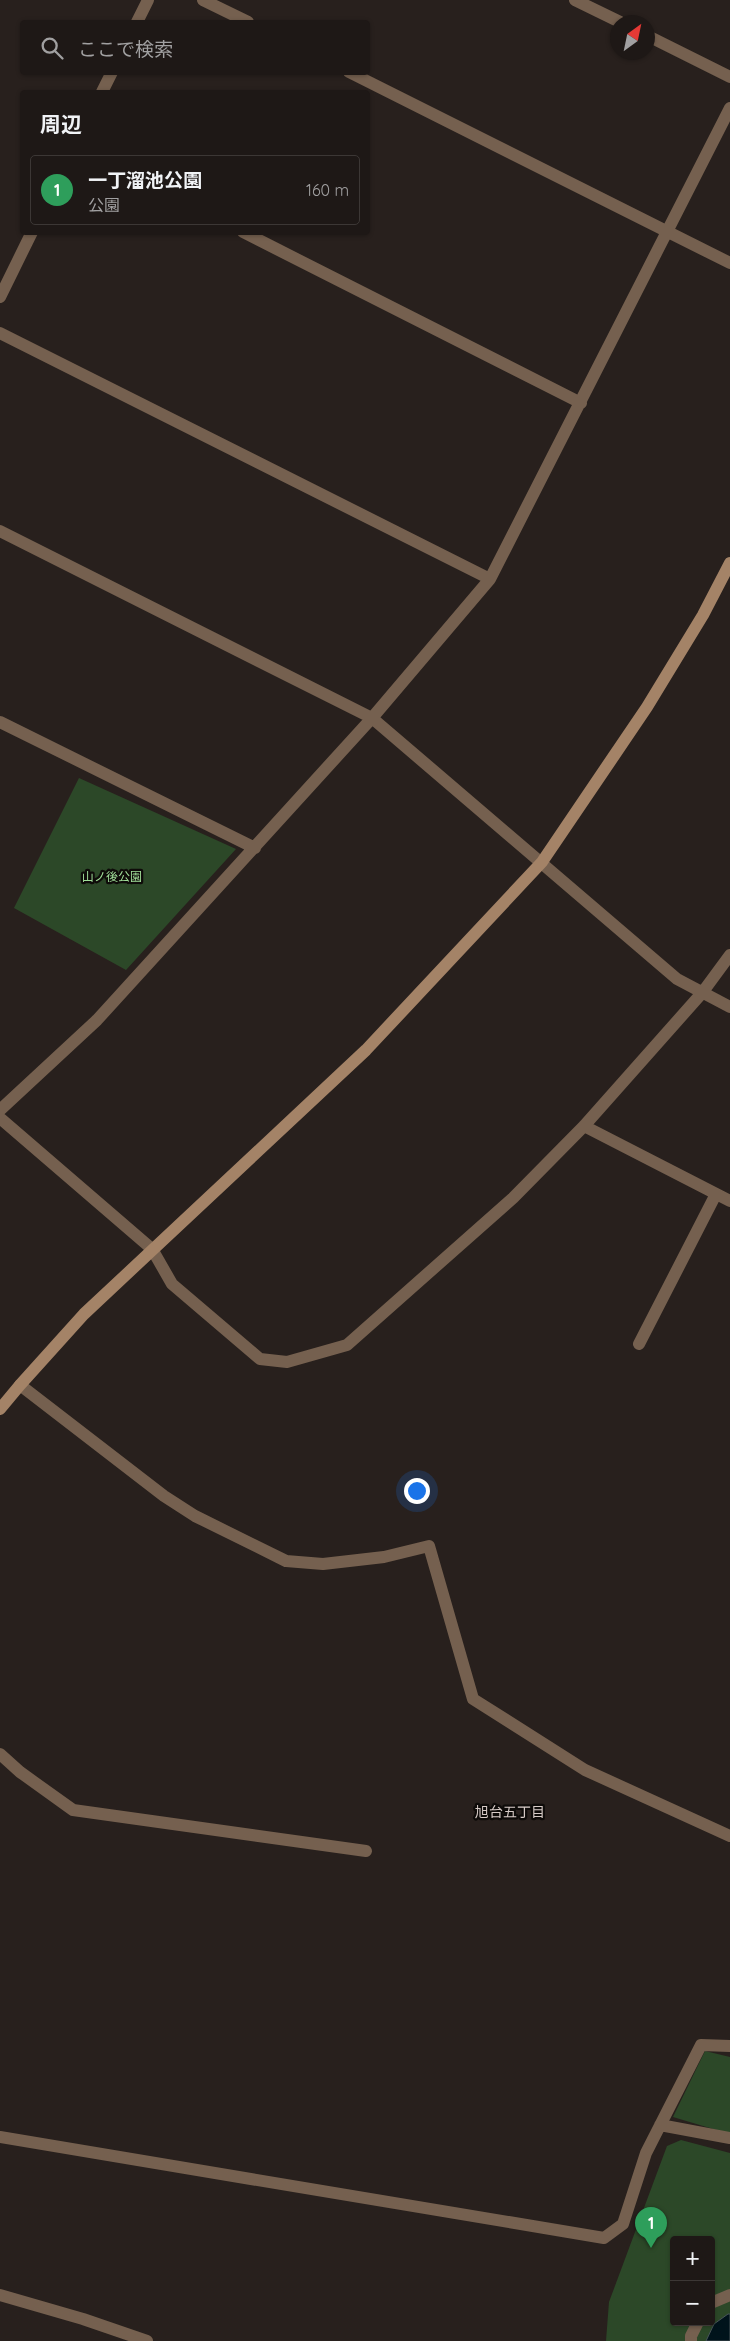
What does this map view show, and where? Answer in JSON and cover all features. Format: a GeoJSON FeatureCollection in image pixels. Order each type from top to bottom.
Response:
{"type":"FeatureCollection","features":[{"type":"Feature","properties":{"kind":"street"},"geometry":{"type":"LineString","coordinates":[[138,20],[148,0]]}},
{"type":"Feature","properties":{"kind":"street"},"geometry":{"type":"LineString","coordinates":[[203,0],[244,20]]}},
{"type":"Feature","properties":{"kind":"street"},"geometry":{"type":"LineString","coordinates":[[576,0],[610,17]]}},
{"type":"Feature","properties":{"kind":"street"},"geometry":{"type":"LineString","coordinates":[[655,40],[730,77]]}},
{"type":"Feature","properties":{"kind":"street"},"geometry":{"type":"LineString","coordinates":[[103,90],[110,75]]}},
{"type":"Feature","properties":{"kind":"street"},"geometry":{"type":"LineString","coordinates":[[355,75],[730,263]]}},
{"type":"Feature","properties":{"kind":"street"},"geometry":{"type":"LineString","coordinates":[[0,1110],[96,1020],[255,848],[372,718],[490,579],[730,108]]}},
{"type":"Feature","properties":{"kind":"street"},"geometry":{"type":"LineString","coordinates":[[0,297],[31,235]]}},
{"type":"Feature","properties":{"kind":"street"},"geometry":{"type":"LineString","coordinates":[[249,235],[581,403]]}},
{"type":"Feature","properties":{"kind":"street"},"geometry":{"type":"LineString","coordinates":[[0,333],[490,579]]}},
{"type":"Feature","properties":{"kind":"street"},"geometry":{"type":"LineString","coordinates":[[0,531],[372,718],[542,862],[677,980],[730,1007]]}},
{"type":"Feature","properties":{"kind":"street"},"geometry":{"type":"LineString","coordinates":[[0,1410],[84,1314],[366,1050],[542,862],[647,707],[703,614],[730,563]]}},
{"type":"Feature","properties":{"kind":"street"},"geometry":{"type":"LineString","coordinates":[[0,722],[255,848]]}},
{"type":"Feature","properties":{"kind":"street"},"geometry":{"type":"LineString","coordinates":[[0,1118],[152,1249],[172,1284],[260,1359],[287,1362],[347,1345],[513,1198],[584,1126],[702,992],[730,955]]}},
{"type":"Feature","properties":{"kind":"street"},"geometry":{"type":"LineString","coordinates":[[584,1126],[730,1201]]}},
{"type":"Feature","properties":{"kind":"street"},"geometry":{"type":"LineString","coordinates":[[639,1344],[716,1194]]}},
{"type":"Feature","properties":{"kind":"street"},"geometry":{"type":"LineString","coordinates":[[20,1385],[164,1496],[195,1516],[286,1561],[322,1564],[384,1557],[429,1546],[473,1699],[585,1770],[729,1835]]}},
{"type":"Feature","properties":{"kind":"street"},"geometry":{"type":"LineString","coordinates":[[0,1754],[20,1772],[73,1810],[366,1851]]}},
{"type":"Feature","properties":{"kind":"street"},"geometry":{"type":"LineString","coordinates":[[0,2137],[604,2238],[623,2224],[646,2153],[701,2045],[730,2046]]}},
{"type":"Feature","properties":{"kind":"street"},"geometry":{"type":"LineString","coordinates":[[660,2125],[730,2138]]}},
{"type":"Feature","properties":{"kind":"street"},"geometry":{"type":"LineString","coordinates":[[0,2295],[83,2318],[147,2341]]}},
{"type":"Feature","properties":{"kind":"street"},"geometry":{"type":"LineString","coordinates":[[715,2301],[730,2295]]}},
{"type":"Feature","properties":{"kind":"street"},"geometry":{"type":"LineString","coordinates":[[691,2341],[690,2336],[696,2326]]}},
{"type":"Feature","properties":{"kind":"green space","name":"山ノ後公園"},"geometry":{"type":"Polygon","coordinates":[[[79,778],[236,849],[126,970],[14,908],[79,778]]]}},
{"type":"Feature","properties":{"kind":"green space"},"geometry":{"type":"Polygon","coordinates":[[[705,2051],[730,2057],[730,2134],[673,2117],[705,2051]]]}},
{"type":"Feature","properties":{"kind":"green space"},"geometry":{"type":"Polygon","coordinates":[[[681,2140],[730,2153],[730,2341],[606,2341],[609,2302],[667,2146],[681,2140]]]}},
{"type":"Feature","properties":{"kind":"water"},"geometry":{"type":"Polygon","coordinates":[[[730,2314],[730,2341],[706,2341],[715,2323],[730,2314]]]}},
{"type":"Feature","properties":{"kind":"place","name":"一丁溜池公園"},"geometry":{"type":"Point","coordinates":[651,2248]}},
{"type":"Feature","properties":{"kind":"district","name":"旭台五丁目"},"geometry":{"type":"Point","coordinates":[510,1812]}}]}
